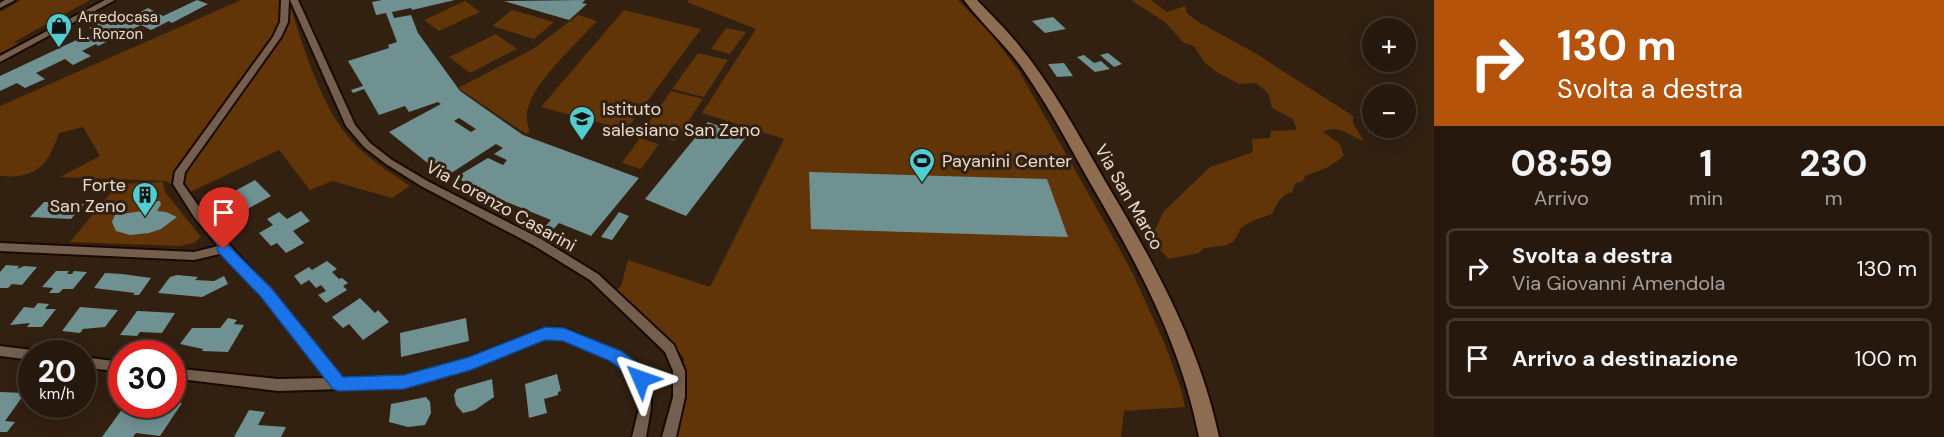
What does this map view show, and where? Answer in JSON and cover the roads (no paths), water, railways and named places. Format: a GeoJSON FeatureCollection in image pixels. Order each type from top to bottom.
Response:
{"type":"FeatureCollection","features":[{"type":"Feature","properties":{"kind":"main road","name":"Via San Marco"},"geometry":{"type":"LineString","coordinates":[[970,0],[1001,32],[1035,76],[1155,282],[1189,357],[1204,408],[1209,437]]}},
{"type":"Feature","properties":{"kind":"street"},"geometry":{"type":"LineString","coordinates":[[0,6],[11,0]]}},
{"type":"Feature","properties":{"kind":"street"},"geometry":{"type":"LineString","coordinates":[[0,59],[111,0]]}},
{"type":"Feature","properties":{"kind":"street"},"geometry":{"type":"LineString","coordinates":[[285,0],[284,22],[277,37],[180,172],[178,184],[224,249],[266,293],[339,384]]}},
{"type":"Feature","properties":{"kind":"street","name":"Via Lorenzo Casarini"},"geometry":{"type":"LineString","coordinates":[[294,0],[351,126],[367,145],[389,162],[425,184],[537,242],[594,277],[670,349],[679,371],[679,397],[669,437]]}},
{"type":"Feature","properties":{"kind":"street"},"geometry":{"type":"LineString","coordinates":[[0,247],[195,256],[224,249]]}},
{"type":"Feature","properties":{"kind":"street"},"geometry":{"type":"LineString","coordinates":[[186,375],[278,385],[404,382],[471,363],[545,333],[564,334],[615,356],[633,369],[641,379],[645,390],[645,408],[639,437]]}},
{"type":"Feature","properties":{"kind":"street"},"geometry":{"type":"LineString","coordinates":[[0,351],[18,354]]}},
{"type":"Feature","properties":{"kind":"place","name":"Arredocasa L. Ronzon"},"geometry":{"type":"Point","coordinates":[59,49]}},
{"type":"Feature","properties":{"kind":"place","name":"Istituto salesiano San Zeno"},"geometry":{"type":"Point","coordinates":[582,142]}},
{"type":"Feature","properties":{"kind":"place","name":"Payanini Center"},"geometry":{"type":"Point","coordinates":[922,184]}},
{"type":"Feature","properties":{"kind":"place","name":"Forte San Zeno"},"geometry":{"type":"Point","coordinates":[145,218]}}]}
